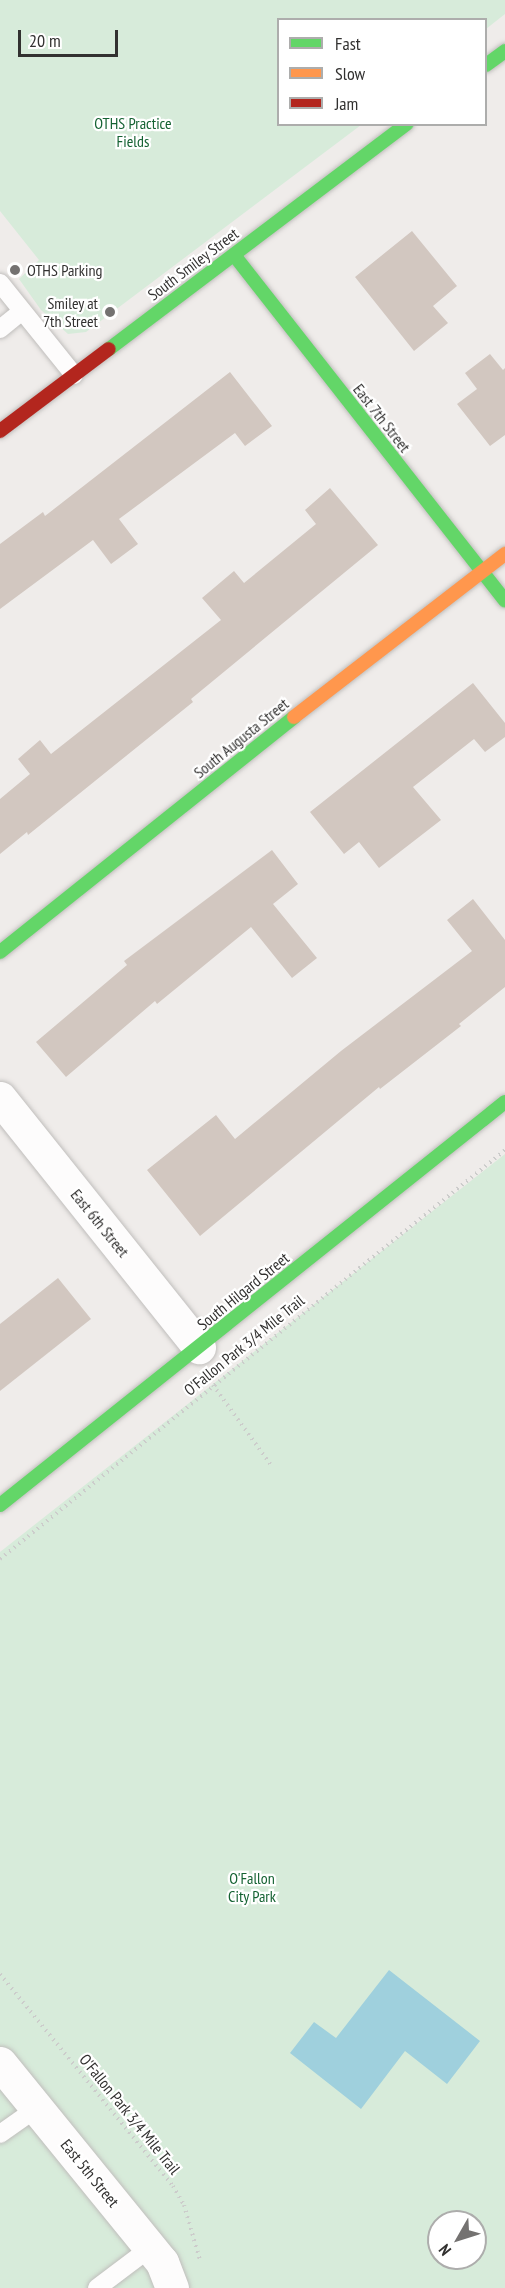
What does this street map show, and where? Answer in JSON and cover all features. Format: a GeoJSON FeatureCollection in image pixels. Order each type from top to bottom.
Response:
{"type":"FeatureCollection","features":[{"type":"Feature","properties":{"kind":"street"},"geometry":{"type":"LineString","coordinates":[[487,64],[505,51]]}},
{"type":"Feature","properties":{"kind":"street","name":"South Smiley Street"},"geometry":{"type":"LineString","coordinates":[[0,430],[404,126]]}},
{"type":"Feature","properties":{"kind":"street","name":"East 7th Street"},"geometry":{"type":"LineString","coordinates":[[234,255],[505,601]]}},
{"type":"Feature","properties":{"kind":"street","name":"South Augusta Street"},"geometry":{"type":"LineString","coordinates":[[0,952],[336,684],[505,554]]}},
{"type":"Feature","properties":{"kind":"street","name":"East 6th Street"},"geometry":{"type":"LineString","coordinates":[[0,1098],[199,1347]]}},
{"type":"Feature","properties":{"kind":"street","name":"South Hilgard Street"},"geometry":{"type":"LineString","coordinates":[[0,1505],[505,1102]]}},
{"type":"Feature","properties":{"kind":"street","name":"East 5th Street"},"geometry":{"type":"LineString","coordinates":[[0,2062],[162,2262],[172,2288]]}},
{"type":"Feature","properties":{"kind":"lane"},"geometry":{"type":"LineString","coordinates":[[0,283],[74,375]]}},
{"type":"Feature","properties":{"kind":"lane"},"geometry":{"type":"LineString","coordinates":[[0,329],[22,311]]}},
{"type":"Feature","properties":{"kind":"lane"},"geometry":{"type":"LineString","coordinates":[[0,2134],[37,2108]]}},
{"type":"Feature","properties":{"kind":"lane"},"geometry":{"type":"LineString","coordinates":[[97,2288],[150,2248]]}},
{"type":"Feature","properties":{"kind":"path","name":"O'Fallon Park 3/4 Mile Trail"},"geometry":{"type":"LineString","coordinates":[[0,1559],[505,1150]]}},
{"type":"Feature","properties":{"kind":"path"},"geometry":{"type":"LineString","coordinates":[[213,1385],[271,1465]]}},
{"type":"Feature","properties":{"kind":"path","name":"O'Fallon Park 3/4 Mile Trail"},"geometry":{"type":"LineString","coordinates":[[0,1974],[173,2187],[184,2205],[200,2262]]}},
{"type":"Feature","properties":{"kind":"green space","name":"OTHS Practice Fields"},"geometry":{"type":"Polygon","coordinates":[[[0,0],[505,0],[505,14],[487,28],[487,18],[277,18],[277,126],[360,126],[86,332],[68,334],[41,310],[19,279],[39,260],[0,211],[0,0]]]}},
{"type":"Feature","properties":{"kind":"green space","name":"O'Fallon City Park"},"geometry":{"type":"Polygon","coordinates":[[[505,1154],[505,2288],[0,2288],[0,1552],[505,1154]]]}},
{"type":"Feature","properties":{"kind":"water"},"geometry":{"type":"Polygon","coordinates":[[[389,1970],[480,2041],[447,2084],[405,2051],[361,2109],[290,2053],[314,2022],[336,2038],[389,1970]]]}},
{"type":"Feature","properties":{"kind":"building"},"geometry":{"type":"Polygon","coordinates":[[[412,231],[457,286],[433,306],[448,323],[414,351],[355,277],[412,231]]]}},
{"type":"Feature","properties":{"kind":"building"},"geometry":{"type":"Polygon","coordinates":[[[490,354],[503,370],[505,368],[505,435],[490,446],[457,404],[477,389],[465,373],[490,354]]]}},
{"type":"Feature","properties":{"kind":"building"},"geometry":{"type":"Polygon","coordinates":[[[230,372],[272,426],[245,446],[235,433],[119,519],[138,544],[111,564],[93,540],[0,609],[0,544],[43,512],[45,516],[230,372]]]}},
{"type":"Feature","properties":{"kind":"building"},"geometry":{"type":"Polygon","coordinates":[[[330,488],[378,545],[191,699],[193,702],[28,835],[27,832],[0,854],[0,799],[30,774],[18,759],[40,740],[51,754],[221,620],[202,598],[234,571],[244,583],[316,524],[305,510],[330,488]]]}},
{"type":"Feature","properties":{"kind":"building"},"geometry":{"type":"Polygon","coordinates":[[[473,683],[505,723],[505,737],[485,752],[474,739],[413,787],[441,820],[379,868],[359,842],[344,854],[310,812],[473,683]]]}},
{"type":"Feature","properties":{"kind":"building"},"geometry":{"type":"Polygon","coordinates":[[[272,850],[298,884],[273,904],[317,958],[292,978],[251,927],[157,1004],[155,1001],[66,1077],[36,1042],[127,965],[124,961],[272,850]]]}},
{"type":"Feature","properties":{"kind":"building"},"geometry":{"type":"Polygon","coordinates":[[[473,899],[505,940],[505,987],[459,1024],[461,1026],[380,1089],[379,1087],[200,1236],[147,1170],[216,1115],[235,1139],[341,1051],[472,951],[447,920],[473,899]]]}},
{"type":"Feature","properties":{"kind":"building"},"geometry":{"type":"Polygon","coordinates":[[[58,1278],[91,1319],[0,1391],[0,1324],[58,1278]]]}},
{"type":"Feature","properties":{"kind":"traffic: fast"},"geometry":{"type":"LineString","coordinates":[[487,64],[505,51]]}},
{"type":"Feature","properties":{"kind":"traffic: fast"},"geometry":{"type":"LineString","coordinates":[[109,349],[404,126]]}},
{"type":"Feature","properties":{"kind":"traffic: fast"},"geometry":{"type":"LineString","coordinates":[[234,255],[505,601]]}},
{"type":"Feature","properties":{"kind":"traffic: fast"},"geometry":{"type":"LineString","coordinates":[[0,952],[294,717]]}},
{"type":"Feature","properties":{"kind":"traffic: fast"},"geometry":{"type":"LineString","coordinates":[[0,1505],[505,1102]]}},
{"type":"Feature","properties":{"kind":"traffic: slow"},"geometry":{"type":"LineString","coordinates":[[294,717],[505,554]]}},
{"type":"Feature","properties":{"kind":"traffic: jam"},"geometry":{"type":"LineString","coordinates":[[0,431],[109,349]]}},
{"type":"Feature","properties":{"kind":"place","name":"OTHS Parking"},"geometry":{"type":"Point","coordinates":[15,270]}},
{"type":"Feature","properties":{"kind":"place","name":"Smiley at 7th Street"},"geometry":{"type":"Point","coordinates":[110,312]}}]}
